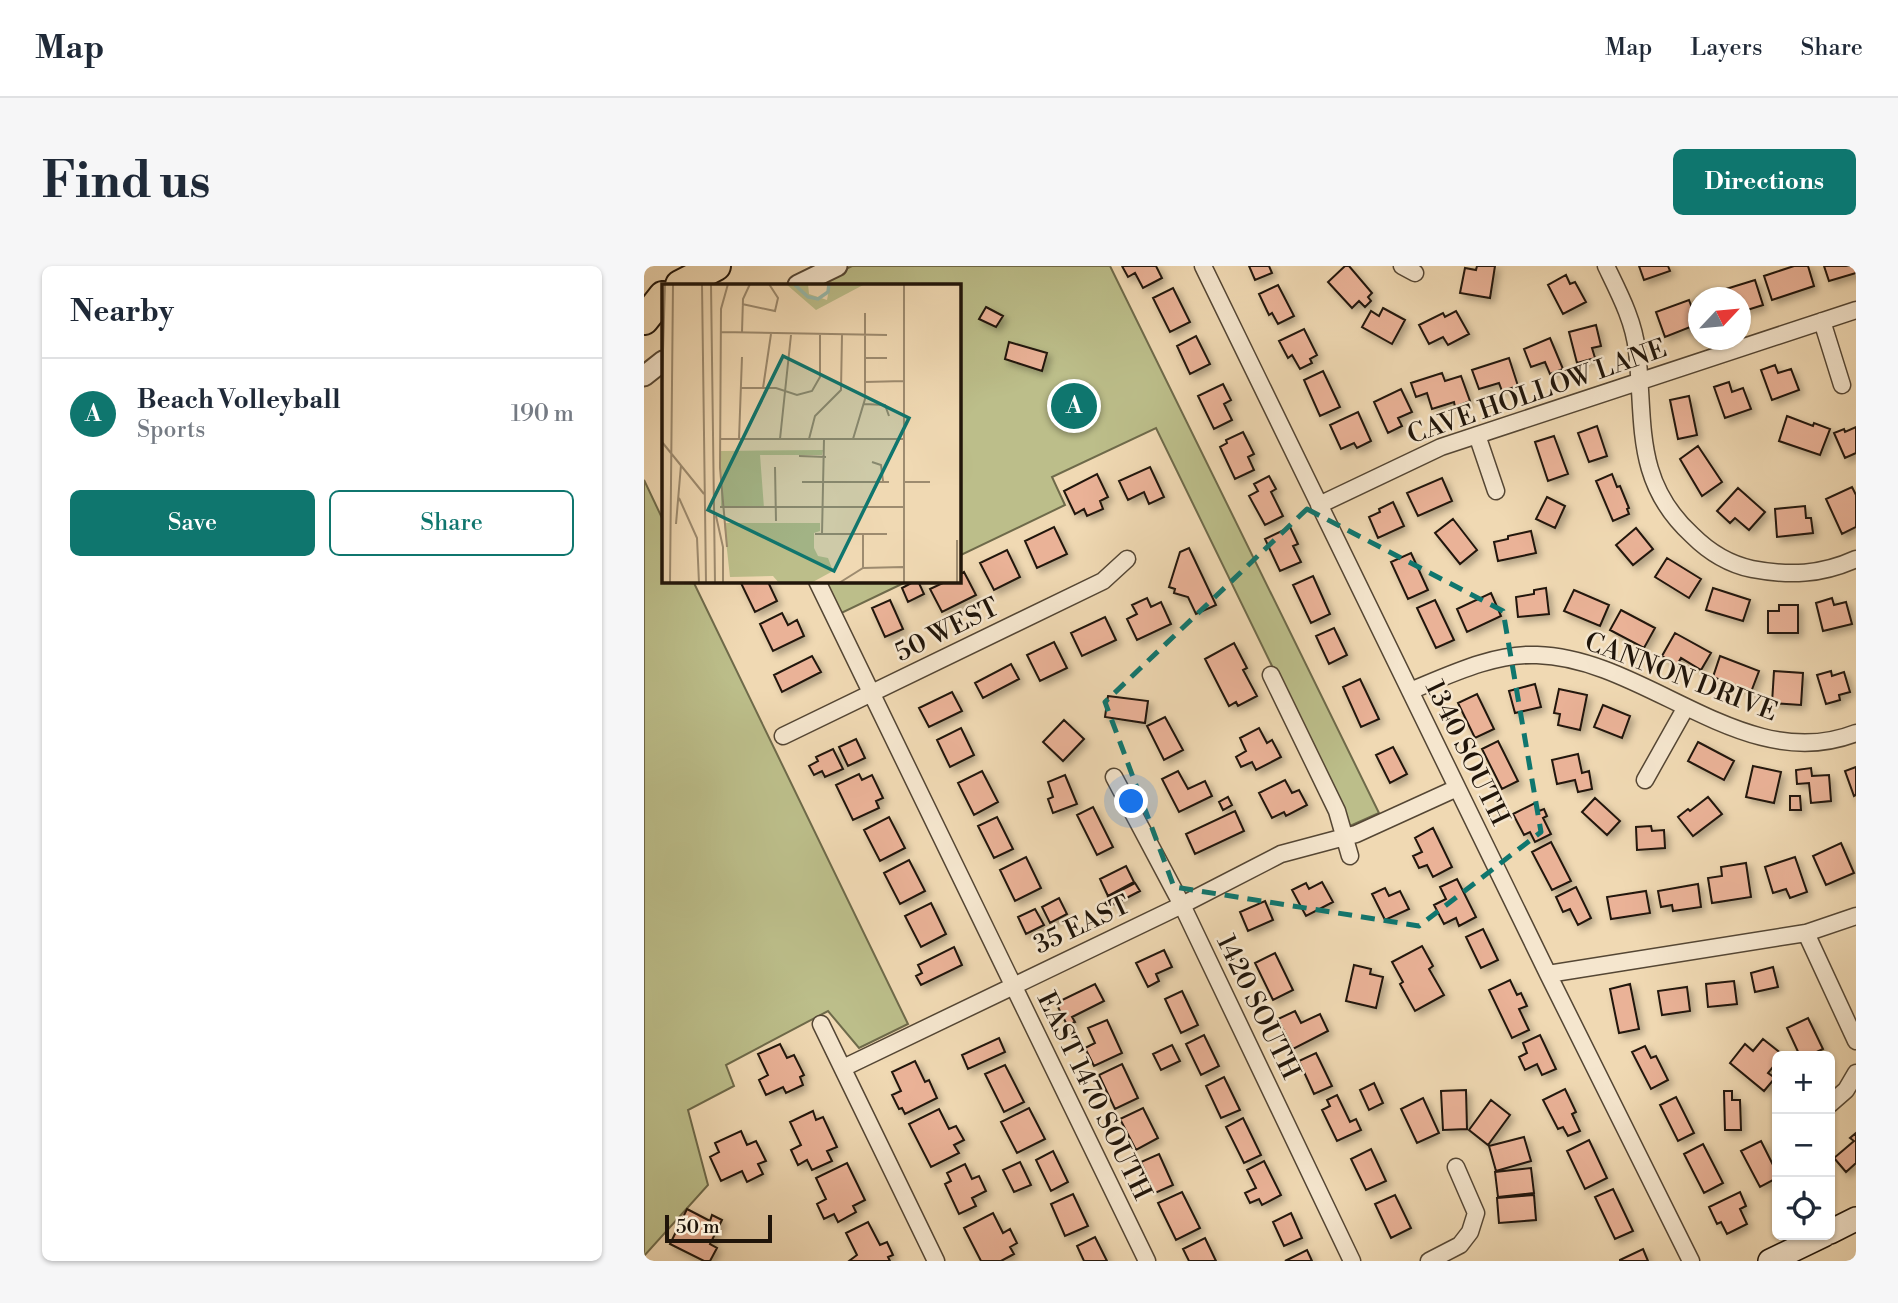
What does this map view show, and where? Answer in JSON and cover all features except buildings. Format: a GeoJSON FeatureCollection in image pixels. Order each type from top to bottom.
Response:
{"type":"FeatureCollection","features":[{"type":"Feature","properties":{"kind":"highway"},"geometry":{"type":"LineString","coordinates":[[672,284],[685,266]]}},
{"type":"Feature","properties":{"kind":"highway"},"geometry":{"type":"LineString","coordinates":[[682,284],[716,266]]}},
{"type":"Feature","properties":{"kind":"highway"},"geometry":{"type":"LineString","coordinates":[[644,304],[662,295]]}},
{"type":"Feature","properties":{"kind":"highway"},"geometry":{"type":"LineString","coordinates":[[644,320],[662,296]]}},
{"type":"Feature","properties":{"kind":"main road"},"geometry":{"type":"LineString","coordinates":[[1835,1230],[1856,1219]]}},
{"type":"Feature","properties":{"kind":"main road"},"geometry":{"type":"LineString","coordinates":[[1770,1261],[1814,1240]]}},
{"type":"Feature","properties":{"kind":"street"},"geometry":{"type":"LineString","coordinates":[[801,284],[837,266]]}},
{"type":"Feature","properties":{"kind":"street","name":"1340 SOUTH"},"geometry":{"type":"LineString","coordinates":[[1203,266],[1691,1261]]}},
{"type":"Feature","properties":{"kind":"street"},"geometry":{"type":"LineString","coordinates":[[1606,266],[1632,324],[1637,351],[1645,455],[1651,475],[1664,504],[1686,530],[1721,558],[1745,568],[1776,574],[1819,572],[1856,559]]}},
{"type":"Feature","properties":{"kind":"street","name":"CAVE HOLLOW LANE"},"geometry":{"type":"LineString","coordinates":[[1319,505],[1441,447],[1856,310]]}},
{"type":"Feature","properties":{"kind":"street"},"geometry":{"type":"LineString","coordinates":[[1822,321],[1842,386]]}},
{"type":"Feature","properties":{"kind":"street"},"geometry":{"type":"LineString","coordinates":[[644,376],[662,362]]}},
{"type":"Feature","properties":{"kind":"street"},"geometry":{"type":"LineString","coordinates":[[1477,435],[1496,491]]}},
{"type":"Feature","properties":{"kind":"street","name":"50 WEST"},"geometry":{"type":"LineString","coordinates":[[783,736],[1103,581],[1127,559]]}},
{"type":"Feature","properties":{"kind":"street","name":"EAST 1470 SOUTH"},"geometry":{"type":"LineString","coordinates":[[818,583],[1147,1261]]}},
{"type":"Feature","properties":{"kind":"street","name":"CANNON DRIVE"},"geometry":{"type":"LineString","coordinates":[[1410,691],[1471,668],[1511,657],[1536,655],[1577,660],[1615,674],[1735,728],[1772,740],[1822,742],[1856,733]]}},
{"type":"Feature","properties":{"kind":"street"},"geometry":{"type":"LineString","coordinates":[[1271,675],[1337,811],[1350,856]]}},
{"type":"Feature","properties":{"kind":"street"},"geometry":{"type":"LineString","coordinates":[[1646,780],[1686,707]]}},
{"type":"Feature","properties":{"kind":"street","name":"1420 SOUTH"},"geometry":{"type":"LineString","coordinates":[[1114,778],[1182,905],[1352,1261]]}},
{"type":"Feature","properties":{"kind":"street","name":"35 EAST"},"geometry":{"type":"LineString","coordinates":[[843,1068],[1182,905],[1281,854],[1356,834],[1457,788]]}},
{"type":"Feature","properties":{"kind":"street"},"geometry":{"type":"LineString","coordinates":[[1548,974],[1806,933],[1856,916]]}},
{"type":"Feature","properties":{"kind":"street"},"geometry":{"type":"LineString","coordinates":[[1806,933],[1856,1041]]}},
{"type":"Feature","properties":{"kind":"street"},"geometry":{"type":"LineString","coordinates":[[821,1024],[936,1261]]}},
{"type":"Feature","properties":{"kind":"street"},"geometry":{"type":"LineString","coordinates":[[1835,1100],[1846,1090],[1856,1073]]}},
{"type":"Feature","properties":{"kind":"street"},"geometry":{"type":"LineString","coordinates":[[1429,1261],[1460,1245],[1470,1232],[1476,1213],[1457,1167]]}},
{"type":"Feature","properties":{"kind":"highlighted area"},"geometry":{"type":"Polygon","coordinates":[[[1307,509],[1503,611],[1541,832],[1419,926],[1174,887],[1105,702],[1307,509]]]}},
{"type":"Feature","properties":{"kind":"green space"},"geometry":{"type":"Polygon","coordinates":[[[852,266],[1110,266],[1379,813],[1350,826],[1156,428],[1052,477],[1065,505],[961,555],[961,284],[815,284],[852,266]]]}},
{"type":"Feature","properties":{"kind":"green space"},"geometry":{"type":"Polygon","coordinates":[[[644,480],[662,518],[662,583],[694,583],[908,1024],[859,1048],[828,1011],[726,1065],[734,1086],[688,1110],[708,1185],[644,1256],[644,480]]]}},
{"type":"Feature","properties":{"kind":"green space"},"geometry":{"type":"Polygon","coordinates":[[[813,583],[904,583],[831,618],[813,583]]]}},
{"type":"Feature","properties":{"kind":"place","name":"Beach Volleyball"},"geometry":{"type":"Point","coordinates":[1074,406]}}]}
